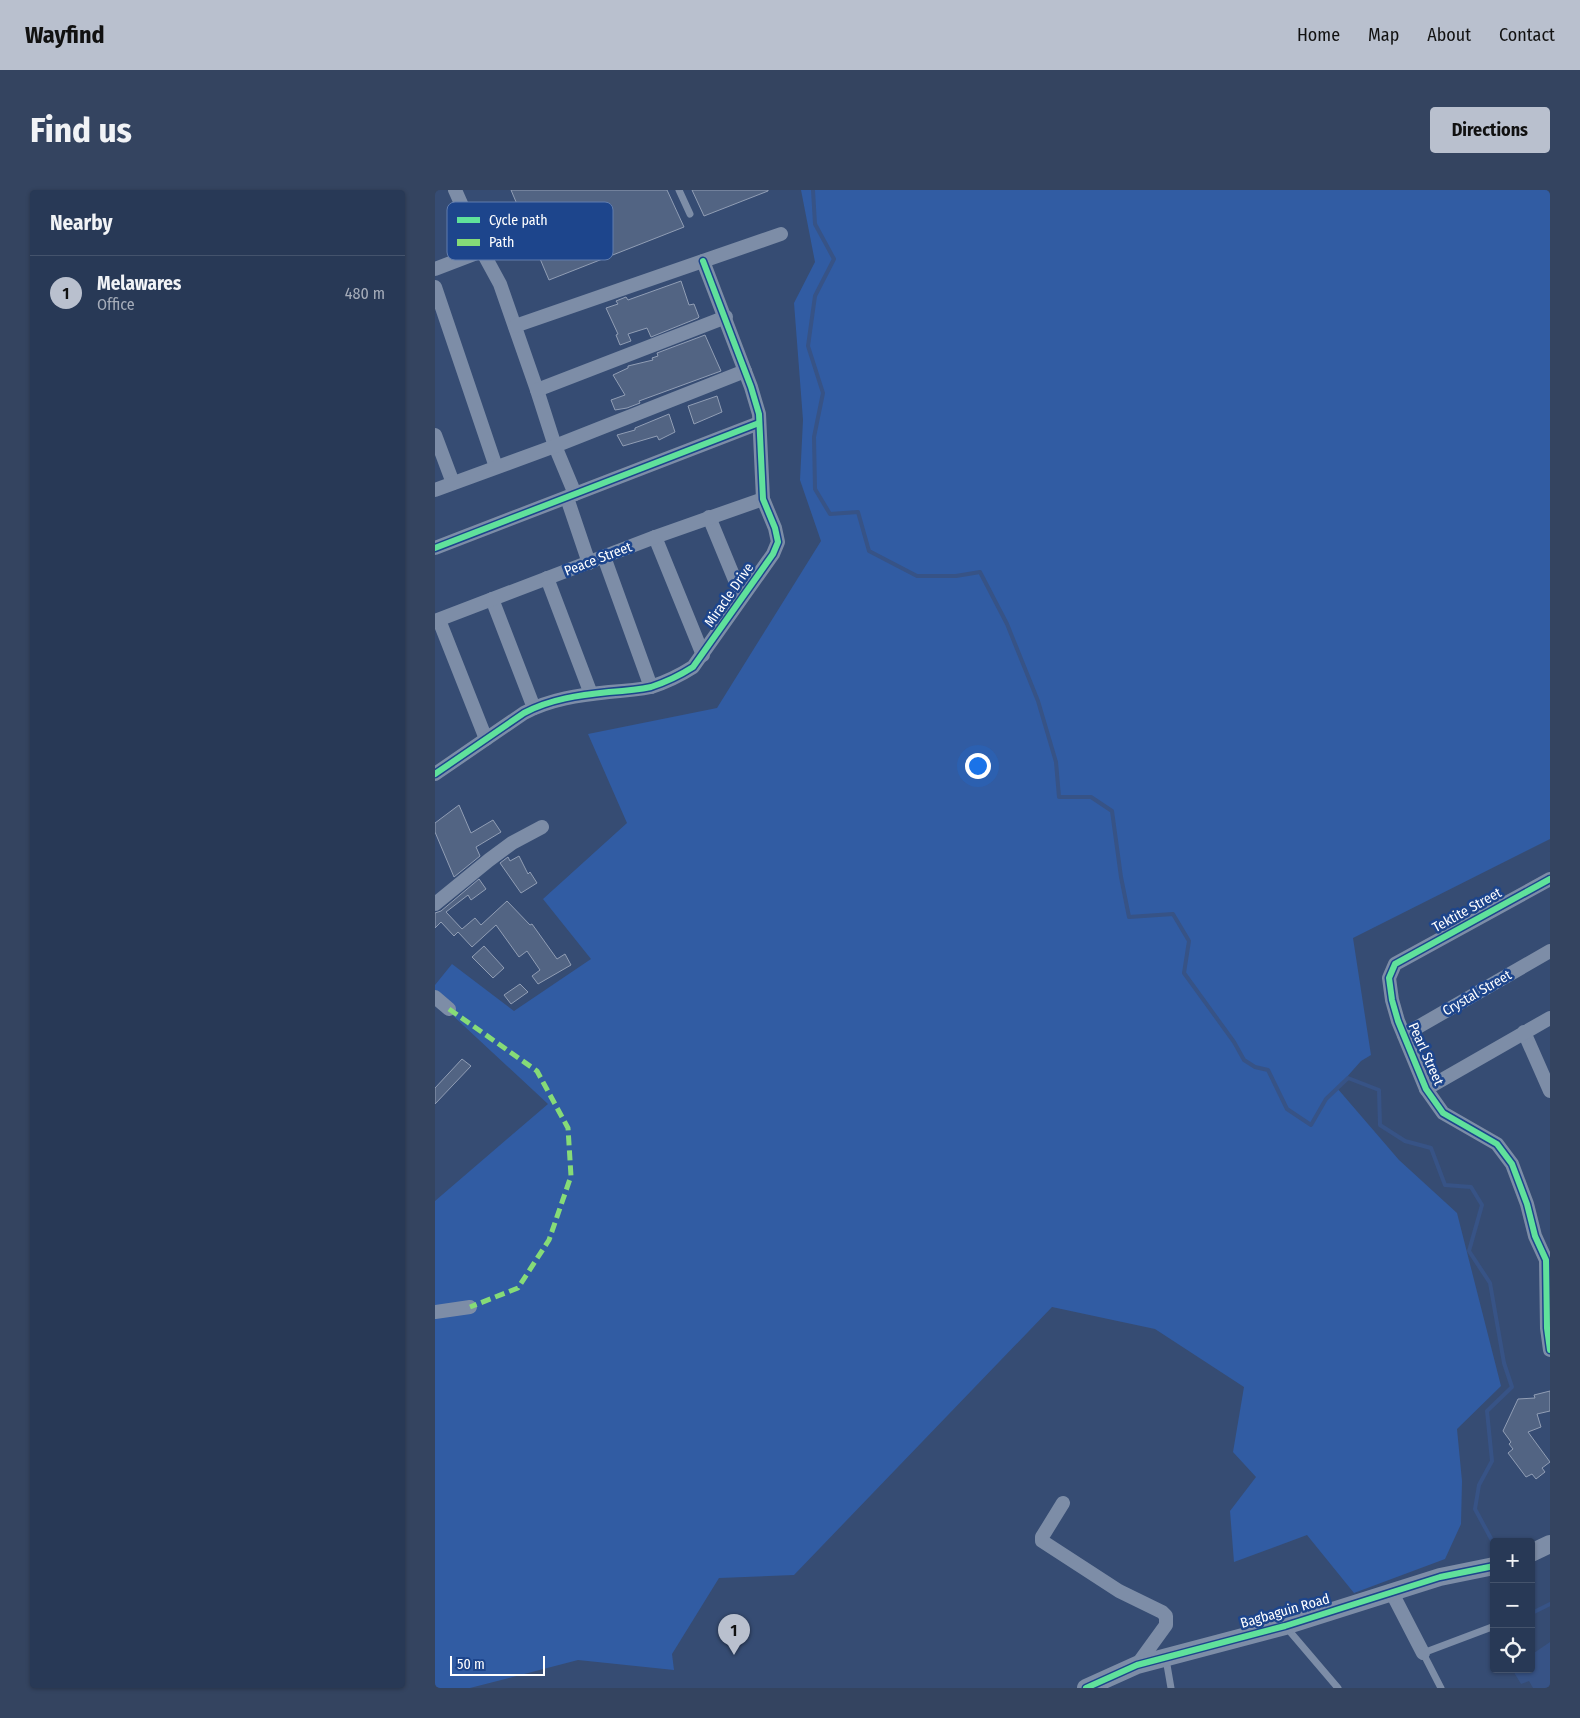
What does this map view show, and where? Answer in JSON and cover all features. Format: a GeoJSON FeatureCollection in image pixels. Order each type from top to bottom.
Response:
{"type":"FeatureCollection","features":[{"type":"Feature","properties":{"kind":"street"},"geometry":{"type":"LineString","coordinates":[[455,190],[460,202]]}},
{"type":"Feature","properties":{"kind":"street"},"geometry":{"type":"LineString","coordinates":[[515,326],[781,234]]}},
{"type":"Feature","properties":{"kind":"street"},"geometry":{"type":"LineString","coordinates":[[435,270],[461,260]]}},
{"type":"Feature","properties":{"kind":"street"},"geometry":{"type":"LineString","coordinates":[[486,260],[499,284],[537,390],[571,496],[589,563]]}},
{"type":"Feature","properties":{"kind":"street","name":"Miracle Drive"},"geometry":{"type":"LineString","coordinates":[[435,774],[486,738],[534,708],[549,702],[591,694],[651,687],[677,677],[693,668],[773,554],[777,542],[775,528],[763,499],[759,414],[726,318],[703,261]]}},
{"type":"Feature","properties":{"kind":"street"},"geometry":{"type":"LineString","coordinates":[[435,287],[496,467]]}},
{"type":"Feature","properties":{"kind":"street"},"geometry":{"type":"LineString","coordinates":[[537,390],[726,318]]}},
{"type":"Feature","properties":{"kind":"street"},"geometry":{"type":"LineString","coordinates":[[435,490],[555,446],[745,371]]}},
{"type":"Feature","properties":{"kind":"street"},"geometry":{"type":"LineString","coordinates":[[435,548],[759,423]]}},
{"type":"Feature","properties":{"kind":"street"},"geometry":{"type":"LineString","coordinates":[[435,435],[453,483]]}},
{"type":"Feature","properties":{"kind":"street","name":"Peace Street"},"geometry":{"type":"LineString","coordinates":[[437,621],[655,537],[763,499]]}},
{"type":"Feature","properties":{"kind":"street"},"geometry":{"type":"LineString","coordinates":[[709,517],[742,597]]}},
{"type":"Feature","properties":{"kind":"street"},"geometry":{"type":"LineString","coordinates":[[655,537],[703,655]]}},
{"type":"Feature","properties":{"kind":"street"},"geometry":{"type":"LineString","coordinates":[[604,557],[651,687]]}},
{"type":"Feature","properties":{"kind":"street"},"geometry":{"type":"LineString","coordinates":[[547,578],[591,694]]}},
{"type":"Feature","properties":{"kind":"street"},"geometry":{"type":"LineString","coordinates":[[492,599],[534,708]]}},
{"type":"Feature","properties":{"kind":"street"},"geometry":{"type":"LineString","coordinates":[[437,621],[486,738]]}},
{"type":"Feature","properties":{"kind":"street"},"geometry":{"type":"LineString","coordinates":[[435,904],[489,860],[513,843],[542,828]]}},
{"type":"Feature","properties":{"kind":"street","name":"Tektite Street"},"geometry":{"type":"LineString","coordinates":[[1395,964],[1550,879]]}},
{"type":"Feature","properties":{"kind":"street","name":"Crystal Street"},"geometry":{"type":"LineString","coordinates":[[1404,1035],[1550,951]]}},
{"type":"Feature","properties":{"kind":"street","name":"Pearl Street"},"geometry":{"type":"LineString","coordinates":[[1395,964],[1389,978],[1392,1000],[1398,1021],[1427,1089],[1443,1113],[1497,1144],[1512,1164],[1527,1204],[1535,1236],[1548,1260],[1550,1350]]}},
{"type":"Feature","properties":{"kind":"street"},"geometry":{"type":"LineString","coordinates":[[435,997],[449,1009]]}},
{"type":"Feature","properties":{"kind":"street"},"geometry":{"type":"LineString","coordinates":[[1427,1089],[1550,1018]]}},
{"type":"Feature","properties":{"kind":"street"},"geometry":{"type":"LineString","coordinates":[[1524,1032],[1550,1091]]}},
{"type":"Feature","properties":{"kind":"street"},"geometry":{"type":"LineString","coordinates":[[435,1312],[470,1306]]}},
{"type":"Feature","properties":{"kind":"street"},"geometry":{"type":"LineString","coordinates":[[1063,1503],[1042,1537],[1042,1541],[1119,1591],[1166,1616],[1166,1625],[1137,1665]]}},
{"type":"Feature","properties":{"kind":"street"},"geometry":{"type":"LineString","coordinates":[[1535,1551],[1550,1544]]}},
{"type":"Feature","properties":{"kind":"street","name":"Bagbaguin Road"},"geometry":{"type":"LineString","coordinates":[[1086,1688],[1111,1683],[1137,1665],[1285,1626],[1440,1577],[1490,1567]]}},
{"type":"Feature","properties":{"kind":"street"},"geometry":{"type":"LineString","coordinates":[[1391,1591],[1423,1653]]}},
{"type":"Feature","properties":{"kind":"lane"},"geometry":{"type":"LineString","coordinates":[[679,190],[689,214]]}},
{"type":"Feature","properties":{"kind":"lane"},"geometry":{"type":"LineString","coordinates":[[1285,1626],[1338,1688]]}},
{"type":"Feature","properties":{"kind":"lane"},"geometry":{"type":"LineString","coordinates":[[1441,1688],[1423,1653],[1490,1628]]}},
{"type":"Feature","properties":{"kind":"lane"},"geometry":{"type":"LineString","coordinates":[[1166,1657],[1171,1688]]}},
{"type":"Feature","properties":{"kind":"shaded area"},"geometry":{"type":"Polygon","coordinates":[[[801,190],[1550,190],[1550,839],[1353,938],[1371,1055],[1361,1061],[1337,1088],[1399,1160],[1457,1213],[1501,1386],[1457,1429],[1462,1481],[1461,1524],[1445,1559],[1354,1593],[1307,1535],[1234,1562],[1230,1511],[1256,1477],[1233,1452],[1244,1387],[1155,1329],[1052,1307],[794,1575],[719,1578],[672,1654],[674,1670],[578,1660],[470,1688],[435,1688],[435,1201],[548,1104],[435,999],[435,985],[452,964],[514,1011],[591,959],[543,899],[627,823],[588,734],[717,708],[821,541],[800,480],[803,420],[794,303],[815,262],[801,190]]]}},
{"type":"Feature","properties":{"kind":"shaded area"},"geometry":{"type":"Polygon","coordinates":[[[1550,1642],[1550,1688],[1533,1688],[1529,1681],[1521,1684],[1514,1673],[1535,1673],[1535,1652],[1550,1642]]]}},
{"type":"Feature","properties":{"kind":"building"},"geometry":{"type":"Polygon","coordinates":[[[511,190],[667,190],[684,227],[613,255],[613,202],[516,202],[511,190]]]}},
{"type":"Feature","properties":{"kind":"building"},"geometry":{"type":"Polygon","coordinates":[[[692,190],[768,190],[768,191],[704,216],[692,190]]]}},
{"type":"Feature","properties":{"kind":"building"},"geometry":{"type":"Polygon","coordinates":[[[541,260],[600,260],[549,280],[541,260]]]}},
{"type":"Feature","properties":{"kind":"building"},"geometry":{"type":"Polygon","coordinates":[[[681,281],[689,305],[694,304],[699,317],[651,337],[647,328],[628,334],[631,341],[620,345],[616,335],[618,334],[606,308],[618,304],[616,301],[626,297],[628,300],[681,281]]]}},
{"type":"Feature","properties":{"kind":"building"},"geometry":{"type":"Polygon","coordinates":[[[705,335],[721,371],[639,401],[640,403],[627,408],[615,410],[611,400],[625,395],[613,375],[628,368],[628,366],[653,360],[652,358],[658,356],[657,353],[705,335]]]}},
{"type":"Feature","properties":{"kind":"building"},"geometry":{"type":"Polygon","coordinates":[[[717,396],[722,412],[694,424],[688,406],[717,396]]]}},
{"type":"Feature","properties":{"kind":"building"},"geometry":{"type":"Polygon","coordinates":[[[669,414],[675,432],[659,440],[657,436],[623,446],[617,435],[635,430],[635,428],[669,414]]]}},
{"type":"Feature","properties":{"kind":"building"},"geometry":{"type":"Polygon","coordinates":[[[459,805],[471,833],[493,820],[501,832],[476,847],[480,856],[454,877],[435,832],[435,823],[459,805]]]}},
{"type":"Feature","properties":{"kind":"building"},"geometry":{"type":"Polygon","coordinates":[[[519,856],[528,874],[530,872],[537,883],[521,893],[500,863],[508,857],[510,861],[519,856]]]}},
{"type":"Feature","properties":{"kind":"building"},"geometry":{"type":"Polygon","coordinates":[[[479,879],[486,889],[471,900],[468,895],[446,912],[462,929],[475,918],[481,925],[507,901],[530,925],[532,924],[557,959],[565,954],[571,965],[538,984],[532,976],[540,970],[527,951],[519,957],[496,925],[472,947],[458,932],[454,936],[441,922],[435,928],[435,913],[441,911],[479,879]]]}},
{"type":"Feature","properties":{"kind":"building"},"geometry":{"type":"Polygon","coordinates":[[[484,946],[504,968],[493,978],[472,957],[484,946]]]}},
{"type":"Feature","properties":{"kind":"building"},"geometry":{"type":"Polygon","coordinates":[[[520,984],[528,992],[511,1004],[504,995],[520,984]]]}},
{"type":"Feature","properties":{"kind":"building"},"geometry":{"type":"Polygon","coordinates":[[[462,1059],[471,1066],[435,1104],[435,1088],[462,1059]]]}},
{"type":"Feature","properties":{"kind":"building"},"geometry":{"type":"Polygon","coordinates":[[[1550,1391],[1550,1411],[1537,1414],[1541,1427],[1528,1432],[1550,1462],[1542,1468],[1545,1472],[1536,1479],[1532,1474],[1526,1477],[1508,1453],[1513,1449],[1509,1444],[1511,1442],[1503,1431],[1518,1399],[1535,1398],[1534,1395],[1550,1391]]]}},
{"type":"Feature","properties":{"kind":"waterway"},"geometry":{"type":"LineString","coordinates":[[813,190],[815,224],[834,259],[815,296],[808,346],[823,393],[814,437],[815,489],[830,514],[858,512],[869,551],[917,576],[956,576],[980,572],[1007,624],[1038,701],[1056,762],[1059,797],[1091,797],[1112,811],[1121,877],[1129,917],[1173,914],[1189,941],[1184,973],[1234,1042],[1244,1060],[1255,1067],[1268,1070],[1287,1109],[1311,1125],[1326,1099],[1348,1078],[1379,1090],[1380,1125],[1405,1141],[1431,1148],[1445,1185],[1471,1187],[1482,1205],[1469,1251],[1490,1283],[1504,1363],[1512,1387],[1487,1411],[1492,1461],[1479,1485],[1475,1509],[1491,1538]]}},
{"type":"Feature","properties":{"kind":"waterway"},"geometry":{"type":"LineString","coordinates":[[1535,1612],[1550,1604]]}},
{"type":"Feature","properties":{"kind":"marked path"},"geometry":{"type":"LineString","coordinates":[[449,1009],[537,1071],[568,1128],[571,1176],[549,1240],[518,1288],[470,1307]]}},
{"type":"Feature","properties":{"kind":"cycle path"},"geometry":{"type":"LineString","coordinates":[[435,774],[534,708],[576,696],[651,687],[693,667],[773,554],[778,542],[775,528],[763,499],[759,414],[751,387],[703,261]]}},
{"type":"Feature","properties":{"kind":"cycle path"},"geometry":{"type":"LineString","coordinates":[[435,548],[759,423]]}},
{"type":"Feature","properties":{"kind":"cycle path"},"geometry":{"type":"LineString","coordinates":[[1550,879],[1395,964],[1389,978],[1392,1000],[1398,1021],[1426,1089],[1443,1113],[1497,1144],[1512,1164],[1527,1204],[1535,1236],[1546,1260],[1547,1328],[1550,1350]]}},
{"type":"Feature","properties":{"kind":"cycle path"},"geometry":{"type":"LineString","coordinates":[[1086,1688],[1137,1665],[1285,1626],[1440,1577],[1490,1567]]}},
{"type":"Feature","properties":{"kind":"place","name":"Melawares"},"geometry":{"type":"Point","coordinates":[734,1655]}}]}
